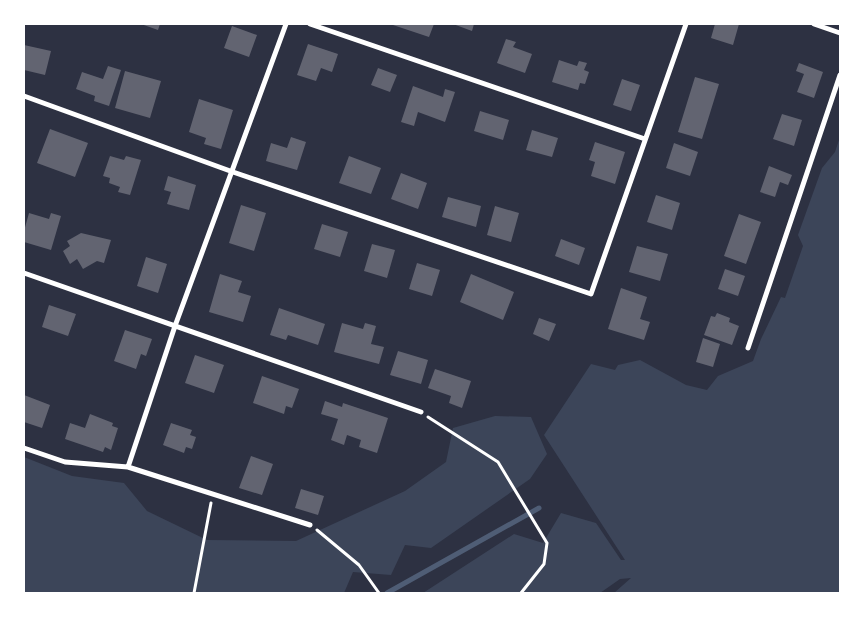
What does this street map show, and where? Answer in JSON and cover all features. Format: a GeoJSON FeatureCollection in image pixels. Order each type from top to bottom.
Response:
{"type":"FeatureCollection","features":[{"type":"Feature","properties":{"kind":"street"},"geometry":{"type":"LineString","coordinates":[[128,467],[175,326],[286,24]]}},
{"type":"Feature","properties":{"kind":"street"},"geometry":{"type":"LineString","coordinates":[[310,24],[645,139]]}},
{"type":"Feature","properties":{"kind":"street"},"geometry":{"type":"LineString","coordinates":[[24,96],[233,172],[591,294],[686,24]]}},
{"type":"Feature","properties":{"kind":"street"},"geometry":{"type":"LineString","coordinates":[[814,24],[840,33]]}},
{"type":"Feature","properties":{"kind":"street"},"geometry":{"type":"LineString","coordinates":[[748,348],[840,75]]}},
{"type":"Feature","properties":{"kind":"street"},"geometry":{"type":"LineString","coordinates":[[24,273],[421,412]]}},
{"type":"Feature","properties":{"kind":"street"},"geometry":{"type":"LineString","coordinates":[[24,448],[65,462],[128,467],[310,525]]}},
{"type":"Feature","properties":{"kind":"path"},"geometry":{"type":"LineString","coordinates":[[421,412],[498,462],[547,543],[544,564],[520,593]]}},
{"type":"Feature","properties":{"kind":"path"},"geometry":{"type":"LineString","coordinates":[[194,593],[212,494]]}},
{"type":"Feature","properties":{"kind":"path"},"geometry":{"type":"LineString","coordinates":[[310,525],[360,565],[380,593]]}},
{"type":"Feature","properties":{"kind":"shaded area"},"geometry":{"type":"Polygon","coordinates":[[[840,137],[840,593],[614,593],[631,578],[620,579],[600,593],[423,593],[514,534],[543,543],[561,513],[596,523],[621,560],[625,560],[544,435],[591,364],[615,370],[618,365],[640,360],[686,385],[707,390],[718,376],[753,361],[781,297],[785,298],[803,246],[798,235],[822,168],[835,152],[840,137]]]}},
{"type":"Feature","properties":{"kind":"shaded area"},"geometry":{"type":"Polygon","coordinates":[[[495,416],[531,417],[547,454],[530,479],[431,548],[405,545],[391,575],[353,572],[344,593],[24,593],[24,457],[72,476],[124,483],[147,511],[207,540],[296,541],[405,491],[446,462],[453,428],[495,416]]]}},
{"type":"Feature","properties":{"kind":"building"},"geometry":{"type":"Polygon","coordinates":[[[141,24],[160,24],[158,30],[141,24]]]}},
{"type":"Feature","properties":{"kind":"building"},"geometry":{"type":"Polygon","coordinates":[[[390,24],[434,24],[429,37],[390,24]]]}},
{"type":"Feature","properties":{"kind":"building"},"geometry":{"type":"Polygon","coordinates":[[[453,24],[474,24],[472,31],[453,24]]]}},
{"type":"Feature","properties":{"kind":"building"},"geometry":{"type":"Polygon","coordinates":[[[715,24],[739,24],[733,45],[711,38],[715,24]]]}},
{"type":"Feature","properties":{"kind":"building"},"geometry":{"type":"Polygon","coordinates":[[[232,26],[257,35],[249,57],[224,48],[232,26]]]}},
{"type":"Feature","properties":{"kind":"building"},"geometry":{"type":"Polygon","coordinates":[[[506,39],[516,42],[513,47],[532,54],[525,73],[497,63],[506,39]]]}},
{"type":"Feature","properties":{"kind":"building"},"geometry":{"type":"Polygon","coordinates":[[[308,44],[338,54],[332,72],[321,68],[316,81],[297,75],[308,44]]]}},
{"type":"Feature","properties":{"kind":"building"},"geometry":{"type":"Polygon","coordinates":[[[24,45],[51,51],[45,75],[24,70],[24,45]]]}},
{"type":"Feature","properties":{"kind":"building"},"geometry":{"type":"Polygon","coordinates":[[[559,60],[577,66],[579,61],[587,63],[584,70],[589,72],[585,84],[580,83],[578,90],[552,82],[559,60]]]}},
{"type":"Feature","properties":{"kind":"building"},"geometry":{"type":"Polygon","coordinates":[[[799,63],[823,72],[814,98],[797,92],[804,74],[796,71],[799,63]]]}},
{"type":"Feature","properties":{"kind":"building"},"geometry":{"type":"Polygon","coordinates":[[[108,66],[121,70],[109,106],[94,101],[95,96],[76,89],[82,72],[103,79],[108,66]]]}},
{"type":"Feature","properties":{"kind":"building"},"geometry":{"type":"Polygon","coordinates":[[[378,68],[397,75],[390,92],[371,85],[378,68]]]}},
{"type":"Feature","properties":{"kind":"building"},"geometry":{"type":"Polygon","coordinates":[[[125,71],[161,81],[150,118],[115,108],[125,71]]]}},
{"type":"Feature","properties":{"kind":"building"},"geometry":{"type":"Polygon","coordinates":[[[695,77],[719,84],[702,139],[678,132],[695,77]]]}},
{"type":"Feature","properties":{"kind":"building"},"geometry":{"type":"Polygon","coordinates":[[[622,79],[640,85],[631,111],[613,105],[622,79]]]}},
{"type":"Feature","properties":{"kind":"building"},"geometry":{"type":"Polygon","coordinates":[[[413,86],[443,97],[445,89],[455,92],[445,122],[418,112],[414,126],[401,122],[413,86]]]}},
{"type":"Feature","properties":{"kind":"building"},"geometry":{"type":"Polygon","coordinates":[[[199,99],[233,110],[221,149],[204,144],[206,138],[189,132],[199,99]]]}},
{"type":"Feature","properties":{"kind":"building"},"geometry":{"type":"Polygon","coordinates":[[[480,111],[509,120],[503,140],[474,131],[480,111]]]}},
{"type":"Feature","properties":{"kind":"building"},"geometry":{"type":"Polygon","coordinates":[[[782,114],[802,120],[794,146],[773,139],[782,114]]]}},
{"type":"Feature","properties":{"kind":"building"},"geometry":{"type":"Polygon","coordinates":[[[50,129],[88,143],[75,177],[37,163],[50,129]]]}},
{"type":"Feature","properties":{"kind":"building"},"geometry":{"type":"Polygon","coordinates":[[[532,130],[558,138],[552,157],[526,150],[532,130]]]}},
{"type":"Feature","properties":{"kind":"building"},"geometry":{"type":"Polygon","coordinates":[[[291,137],[306,142],[297,170],[266,161],[271,143],[287,148],[291,137]]]}},
{"type":"Feature","properties":{"kind":"building"},"geometry":{"type":"Polygon","coordinates":[[[595,142],[625,152],[615,184],[591,176],[595,162],[589,160],[595,142]]]}},
{"type":"Feature","properties":{"kind":"building"},"geometry":{"type":"Polygon","coordinates":[[[674,143],[698,152],[690,176],[666,168],[674,143]]]}},
{"type":"Feature","properties":{"kind":"building"},"geometry":{"type":"Polygon","coordinates":[[[110,156],[124,160],[126,156],[141,160],[130,195],[118,192],[120,187],[109,183],[110,178],[103,176],[110,156]]]}},
{"type":"Feature","properties":{"kind":"building"},"geometry":{"type":"Polygon","coordinates":[[[349,156],[381,168],[371,194],[339,183],[349,156]]]}},
{"type":"Feature","properties":{"kind":"building"},"geometry":{"type":"Polygon","coordinates":[[[769,166],[792,175],[788,185],[780,182],[775,197],[760,192],[769,166]]]}},
{"type":"Feature","properties":{"kind":"building"},"geometry":{"type":"Polygon","coordinates":[[[401,173],[427,183],[418,209],[391,199],[401,173]]]}},
{"type":"Feature","properties":{"kind":"building"},"geometry":{"type":"Polygon","coordinates":[[[168,176],[196,185],[189,210],[167,204],[171,192],[164,190],[168,176]]]}},
{"type":"Feature","properties":{"kind":"building"},"geometry":{"type":"Polygon","coordinates":[[[656,195],[680,203],[672,230],[647,222],[656,195]]]}},
{"type":"Feature","properties":{"kind":"building"},"geometry":{"type":"Polygon","coordinates":[[[448,197],[481,206],[476,227],[442,217],[448,197]]]}},
{"type":"Feature","properties":{"kind":"building"},"geometry":{"type":"Polygon","coordinates":[[[241,205],[266,213],[254,251],[229,243],[241,205]]]}},
{"type":"Feature","properties":{"kind":"building"},"geometry":{"type":"Polygon","coordinates":[[[495,206],[519,213],[511,242],[487,235],[495,206]]]}},
{"type":"Feature","properties":{"kind":"building"},"geometry":{"type":"Polygon","coordinates":[[[29,213],[49,219],[51,213],[61,216],[51,250],[24,242],[24,231],[29,213]]]}},
{"type":"Feature","properties":{"kind":"building"},"geometry":{"type":"Polygon","coordinates":[[[739,214],[761,222],[746,264],[724,256],[739,214]]]}},
{"type":"Feature","properties":{"kind":"building"},"geometry":{"type":"Polygon","coordinates":[[[322,224],[348,232],[340,257],[314,249],[322,224]]]}},
{"type":"Feature","properties":{"kind":"building"},"geometry":{"type":"Polygon","coordinates":[[[81,233],[111,240],[104,263],[97,261],[83,269],[77,259],[70,264],[63,251],[70,246],[67,241],[81,233]]]}},
{"type":"Feature","properties":{"kind":"building"},"geometry":{"type":"Polygon","coordinates":[[[561,239],[585,248],[579,265],[555,256],[561,239]]]}},
{"type":"Feature","properties":{"kind":"building"},"geometry":{"type":"Polygon","coordinates":[[[372,244],[395,250],[387,278],[364,271],[372,244]]]}},
{"type":"Feature","properties":{"kind":"building"},"geometry":{"type":"Polygon","coordinates":[[[637,246],[668,254],[660,281],[629,272],[637,246]]]}},
{"type":"Feature","properties":{"kind":"building"},"geometry":{"type":"Polygon","coordinates":[[[146,257],[167,264],[158,293],[137,286],[146,257]]]}},
{"type":"Feature","properties":{"kind":"building"},"geometry":{"type":"Polygon","coordinates":[[[417,263],[440,270],[432,296],[409,289],[417,263]]]}},
{"type":"Feature","properties":{"kind":"building"},"geometry":{"type":"Polygon","coordinates":[[[725,269],[745,276],[738,296],[718,289],[725,269]]]}},
{"type":"Feature","properties":{"kind":"building"},"geometry":{"type":"Polygon","coordinates":[[[220,274],[242,281],[238,292],[251,296],[243,322],[209,312],[220,274]]]}},
{"type":"Feature","properties":{"kind":"building"},"geometry":{"type":"Polygon","coordinates":[[[471,274],[514,292],[503,320],[460,302],[471,274]]]}},
{"type":"Feature","properties":{"kind":"building"},"geometry":{"type":"Polygon","coordinates":[[[621,288],[647,297],[640,319],[650,322],[644,340],[608,329],[621,288]]]}},
{"type":"Feature","properties":{"kind":"building"},"geometry":{"type":"Polygon","coordinates":[[[49,305],[76,314],[68,336],[42,327],[49,305]]]}},
{"type":"Feature","properties":{"kind":"building"},"geometry":{"type":"Polygon","coordinates":[[[279,308],[325,324],[318,345],[288,335],[286,340],[270,335],[279,308]]]}},
{"type":"Feature","properties":{"kind":"building"},"geometry":{"type":"Polygon","coordinates":[[[717,313],[730,318],[729,322],[739,326],[732,345],[704,335],[711,316],[715,317],[717,313]]]}},
{"type":"Feature","properties":{"kind":"building"},"geometry":{"type":"Polygon","coordinates":[[[539,318],[556,324],[549,341],[533,334],[539,318]]]}},
{"type":"Feature","properties":{"kind":"building"},"geometry":{"type":"Polygon","coordinates":[[[342,323],[363,329],[365,323],[376,326],[371,344],[384,347],[379,364],[334,352],[342,323]]]}},
{"type":"Feature","properties":{"kind":"building"},"geometry":{"type":"Polygon","coordinates":[[[125,330],[152,339],[146,356],[141,354],[136,369],[114,361],[125,330]]]}},
{"type":"Feature","properties":{"kind":"building"},"geometry":{"type":"Polygon","coordinates":[[[703,338],[720,344],[713,367],[696,362],[703,338]]]}},
{"type":"Feature","properties":{"kind":"building"},"geometry":{"type":"Polygon","coordinates":[[[398,351],[428,360],[421,384],[390,375],[398,351]]]}},
{"type":"Feature","properties":{"kind":"building"},"geometry":{"type":"Polygon","coordinates":[[[195,355],[224,365],[214,393],[185,383],[195,355]]]}},
{"type":"Feature","properties":{"kind":"building"},"geometry":{"type":"Polygon","coordinates":[[[435,369],[471,381],[462,408],[449,403],[451,396],[428,388],[435,369]]]}},
{"type":"Feature","properties":{"kind":"building"},"geometry":{"type":"Polygon","coordinates":[[[262,376],[299,389],[292,408],[286,406],[284,414],[253,403],[262,376]]]}},
{"type":"Feature","properties":{"kind":"building"},"geometry":{"type":"Polygon","coordinates":[[[24,395],[50,405],[42,428],[24,422],[24,395]]]}},
{"type":"Feature","properties":{"kind":"building"},"geometry":{"type":"Polygon","coordinates":[[[325,401],[342,407],[343,403],[388,418],[377,453],[359,447],[361,440],[347,435],[344,445],[331,440],[338,419],[321,414],[325,401]]]}},
{"type":"Feature","properties":{"kind":"building"},"geometry":{"type":"Polygon","coordinates":[[[90,414],[113,423],[112,426],[118,428],[111,450],[105,447],[103,452],[65,439],[70,423],[85,428],[90,414]]]}},
{"type":"Feature","properties":{"kind":"building"},"geometry":{"type":"Polygon","coordinates":[[[171,423],[192,430],[190,435],[196,437],[192,449],[186,447],[184,453],[163,445],[171,423]]]}},
{"type":"Feature","properties":{"kind":"building"},"geometry":{"type":"Polygon","coordinates":[[[251,456],[273,464],[262,495],[239,488],[251,456]]]}},
{"type":"Feature","properties":{"kind":"building"},"geometry":{"type":"Polygon","coordinates":[[[301,489],[324,496],[318,515],[295,508],[301,489]]]}},
{"type":"Feature","properties":{"kind":"waterway"},"geometry":{"type":"LineString","coordinates":[[387,593],[539,508]]}}]}
